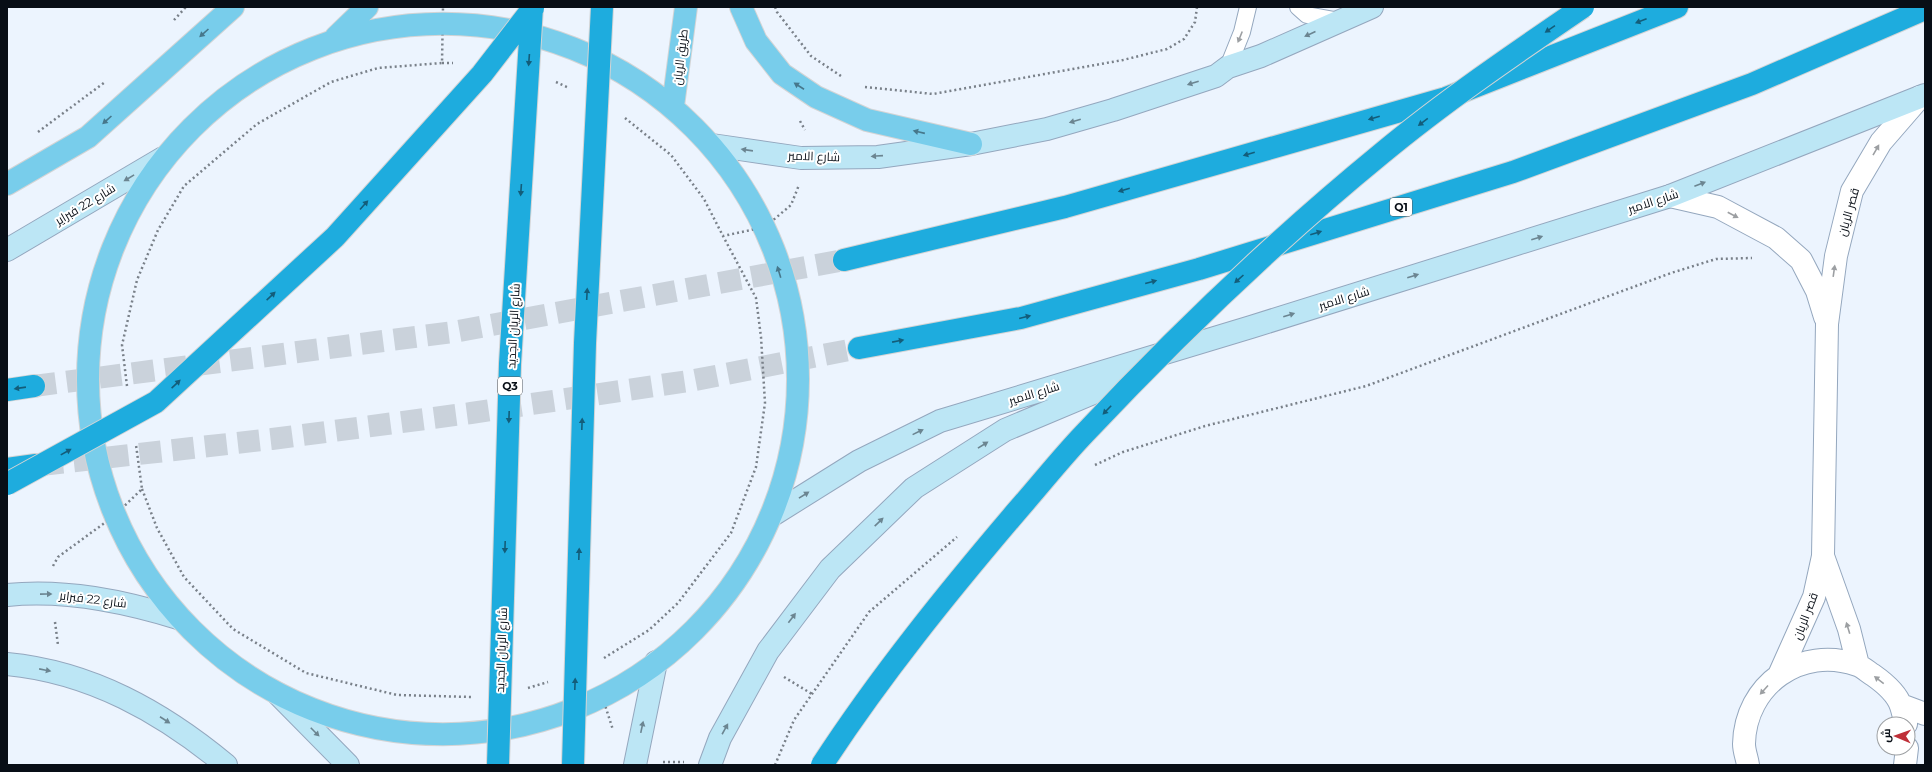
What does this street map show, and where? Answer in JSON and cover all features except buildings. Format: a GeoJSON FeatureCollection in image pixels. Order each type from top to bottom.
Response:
{"type":"FeatureCollection","features":[{"type":"Feature","properties":{"kind":"highway"},"geometry":{"type":"LineString","coordinates":[[7,484],[156,402],[335,237],[482,74],[533,7]]}},
{"type":"Feature","properties":{"kind":"highway","name":"شارع الريان الجديد"},"geometry":{"type":"LineString","coordinates":[[498,765],[510,364],[533,7]]}},
{"type":"Feature","properties":{"kind":"highway"},"geometry":{"type":"LineString","coordinates":[[573,765],[585,343],[602,7]]}},
{"type":"Feature","properties":{"kind":"highway"},"geometry":{"type":"LineString","coordinates":[[822,765],[852,719],[966,570],[1084,434],[1216,299],[1312,212],[1383,152],[1510,57],[1583,7]]}},
{"type":"Feature","properties":{"kind":"highway"},"geometry":{"type":"LineString","coordinates":[[844,260],[1065,207],[1446,98],[1677,7]]}},
{"type":"Feature","properties":{"kind":"highway","name":"Q1"},"geometry":{"type":"LineString","coordinates":[[859,348],[1021,318],[1199,269],[1513,172],[1752,84],[1925,9]]}},
{"type":"Feature","properties":{"kind":"highway"},"geometry":{"type":"LineString","coordinates":[[7,390],[34,386]]}},
{"type":"Feature","properties":{"kind":"highway"},"geometry":{"type":"LineString","coordinates":[[7,469],[36,465]]}},
{"type":"Feature","properties":{"kind":"main road"},"geometry":{"type":"LineString","coordinates":[[7,184],[88,137],[233,7]]}},
{"type":"Feature","properties":{"kind":"main road"},"geometry":{"type":"LineString","coordinates":[[336,37],[366,7]]}},
{"type":"Feature","properties":{"kind":"main road","name":"طريق الريان"},"geometry":{"type":"LineString","coordinates":[[674,106],[686,7]]}},
{"type":"Feature","properties":{"kind":"main road"},"geometry":{"type":"LineString","coordinates":[[741,7],[756,41],[782,74],[816,97],[867,120],[971,144]]}},
{"type":"Feature","properties":{"kind":"main road","name":"شارع الامير"},"geometry":{"type":"LineString","coordinates":[[712,145],[801,158],[878,156],[971,144],[1047,129],[1113,110],[1216,76],[1228,67],[1261,56],[1372,7]]}},
{"type":"Feature","properties":{"kind":"main road"},"geometry":{"type":"LineString","coordinates":[[443,24],[513,28],[598,57],[674,106],[712,145],[765,227],[794,321],[796,420],[771,516],[742,572],[704,621],[656,662],[630,681],[602,697],[551,719],[537,723],[496,733],[440,737],[384,732],[350,723],[329,717],[278,694],[242,672],[209,646],[178,618],[123,534],[114,516],[92,440],[88,398],[89,340],[113,244],[163,158],[212,106],[270,66],[336,37],[443,24]]}},
{"type":"Feature","properties":{"kind":"main road","name":"شارع الامير"},"geometry":{"type":"LineString","coordinates":[[771,516],[858,461],[940,421],[1251,327],[1670,196],[1923,96]]}},
{"type":"Feature","properties":{"kind":"main road","name":"شارع 22 فبراير"},"geometry":{"type":"LineString","coordinates":[[7,250],[163,158]]}},
{"type":"Feature","properties":{"kind":"main road"},"geometry":{"type":"LineString","coordinates":[[710,765],[720,738],[768,651],[830,569],[914,488],[1005,430],[1251,327]]}},
{"type":"Feature","properties":{"kind":"main road","name":"شارع 22 فبراير"},"geometry":{"type":"LineString","coordinates":[[7,596],[51,594],[94,598],[137,605],[178,618]]}},
{"type":"Feature","properties":{"kind":"main road"},"geometry":{"type":"LineString","coordinates":[[635,763],[656,662]]}},
{"type":"Feature","properties":{"kind":"main road"},"geometry":{"type":"LineString","coordinates":[[7,664],[62,673],[122,695],[162,718],[200,744],[226,765]]}},
{"type":"Feature","properties":{"kind":"main road"},"geometry":{"type":"LineString","coordinates":[[278,694],[348,765]]}},
{"type":"Feature","properties":{"kind":"street","name":"قصر الريان"},"geometry":{"type":"LineString","coordinates":[[1780,674],[1814,597],[1823,556],[1827,324],[1836,256],[1852,191],[1881,142],[1923,96]]}},
{"type":"Feature","properties":{"kind":"street","name":"قصر الريان"},"geometry":{"type":"LineString","coordinates":[[1670,196],[1718,207],[1776,238],[1801,260],[1817,291],[1827,324]]}},
{"type":"Feature","properties":{"kind":"street","name":"قصر الريان"},"geometry":{"type":"LineString","coordinates":[[1823,556],[1849,629],[1858,665]]}},
{"type":"Feature","properties":{"kind":"street"},"geometry":{"type":"LineString","coordinates":[[1748,765],[1744,745],[1748,718],[1760,693],[1780,674],[1804,662],[1832,659],[1858,665],[1883,681],[1903,714],[1925,714]]}},
{"type":"Feature","properties":{"kind":"lane"},"geometry":{"type":"LineString","coordinates":[[1228,67],[1242,32],[1248,7]]}},
{"type":"Feature","properties":{"kind":"lane"},"geometry":{"type":"LineString","coordinates":[[1298,7],[1307,15],[1340,21]]}},
{"type":"Feature","properties":{"kind":"path"},"geometry":{"type":"LineString","coordinates":[[170,24],[186,7]]}},
{"type":"Feature","properties":{"kind":"path"},"geometry":{"type":"LineString","coordinates":[[775,7],[776,12],[810,56],[846,79]]}},
{"type":"Feature","properties":{"kind":"path"},"geometry":{"type":"LineString","coordinates":[[858,86],[933,94],[1123,60],[1166,49],[1184,40],[1195,22],[1197,7]]}},
{"type":"Feature","properties":{"kind":"path"},"geometry":{"type":"LineString","coordinates":[[782,74],[810,56]]}},
{"type":"Feature","properties":{"kind":"path"},"geometry":{"type":"LineString","coordinates":[[442,62],[456,64]]}},
{"type":"Feature","properties":{"kind":"path"},"geometry":{"type":"LineString","coordinates":[[36,134],[108,79]]}},
{"type":"Feature","properties":{"kind":"path"},"geometry":{"type":"LineString","coordinates":[[552,81],[572,89]]}},
{"type":"Feature","properties":{"kind":"path"},"geometry":{"type":"LineString","coordinates":[[620,115],[671,155],[704,199],[723,236],[765,227],[791,205],[810,158],[805,130],[797,116]]}},
{"type":"Feature","properties":{"kind":"path"},"geometry":{"type":"LineString","coordinates":[[1088,468],[1123,452],[1205,426],[1366,386],[1671,273],[1716,259],[1755,258]]}},
{"type":"Feature","properties":{"kind":"path"},"geometry":{"type":"LineString","coordinates":[[775,765],[794,720],[870,612],[957,536]]}},
{"type":"Feature","properties":{"kind":"path"},"geometry":{"type":"LineString","coordinates":[[759,666],[785,678],[812,694]]}},
{"type":"Feature","properties":{"kind":"path"},"geometry":{"type":"LineString","coordinates":[[602,697],[618,744],[635,763],[683,763],[688,758]]}},
{"type":"Feature","properties":{"kind":"tunnel"},"geometry":{"type":"LineString","coordinates":[[34,386],[453,332],[844,260]]}},
{"type":"Feature","properties":{"kind":"tunnel"},"geometry":{"type":"LineString","coordinates":[[41,465],[272,439],[471,413],[695,380],[859,348]]}}]}
